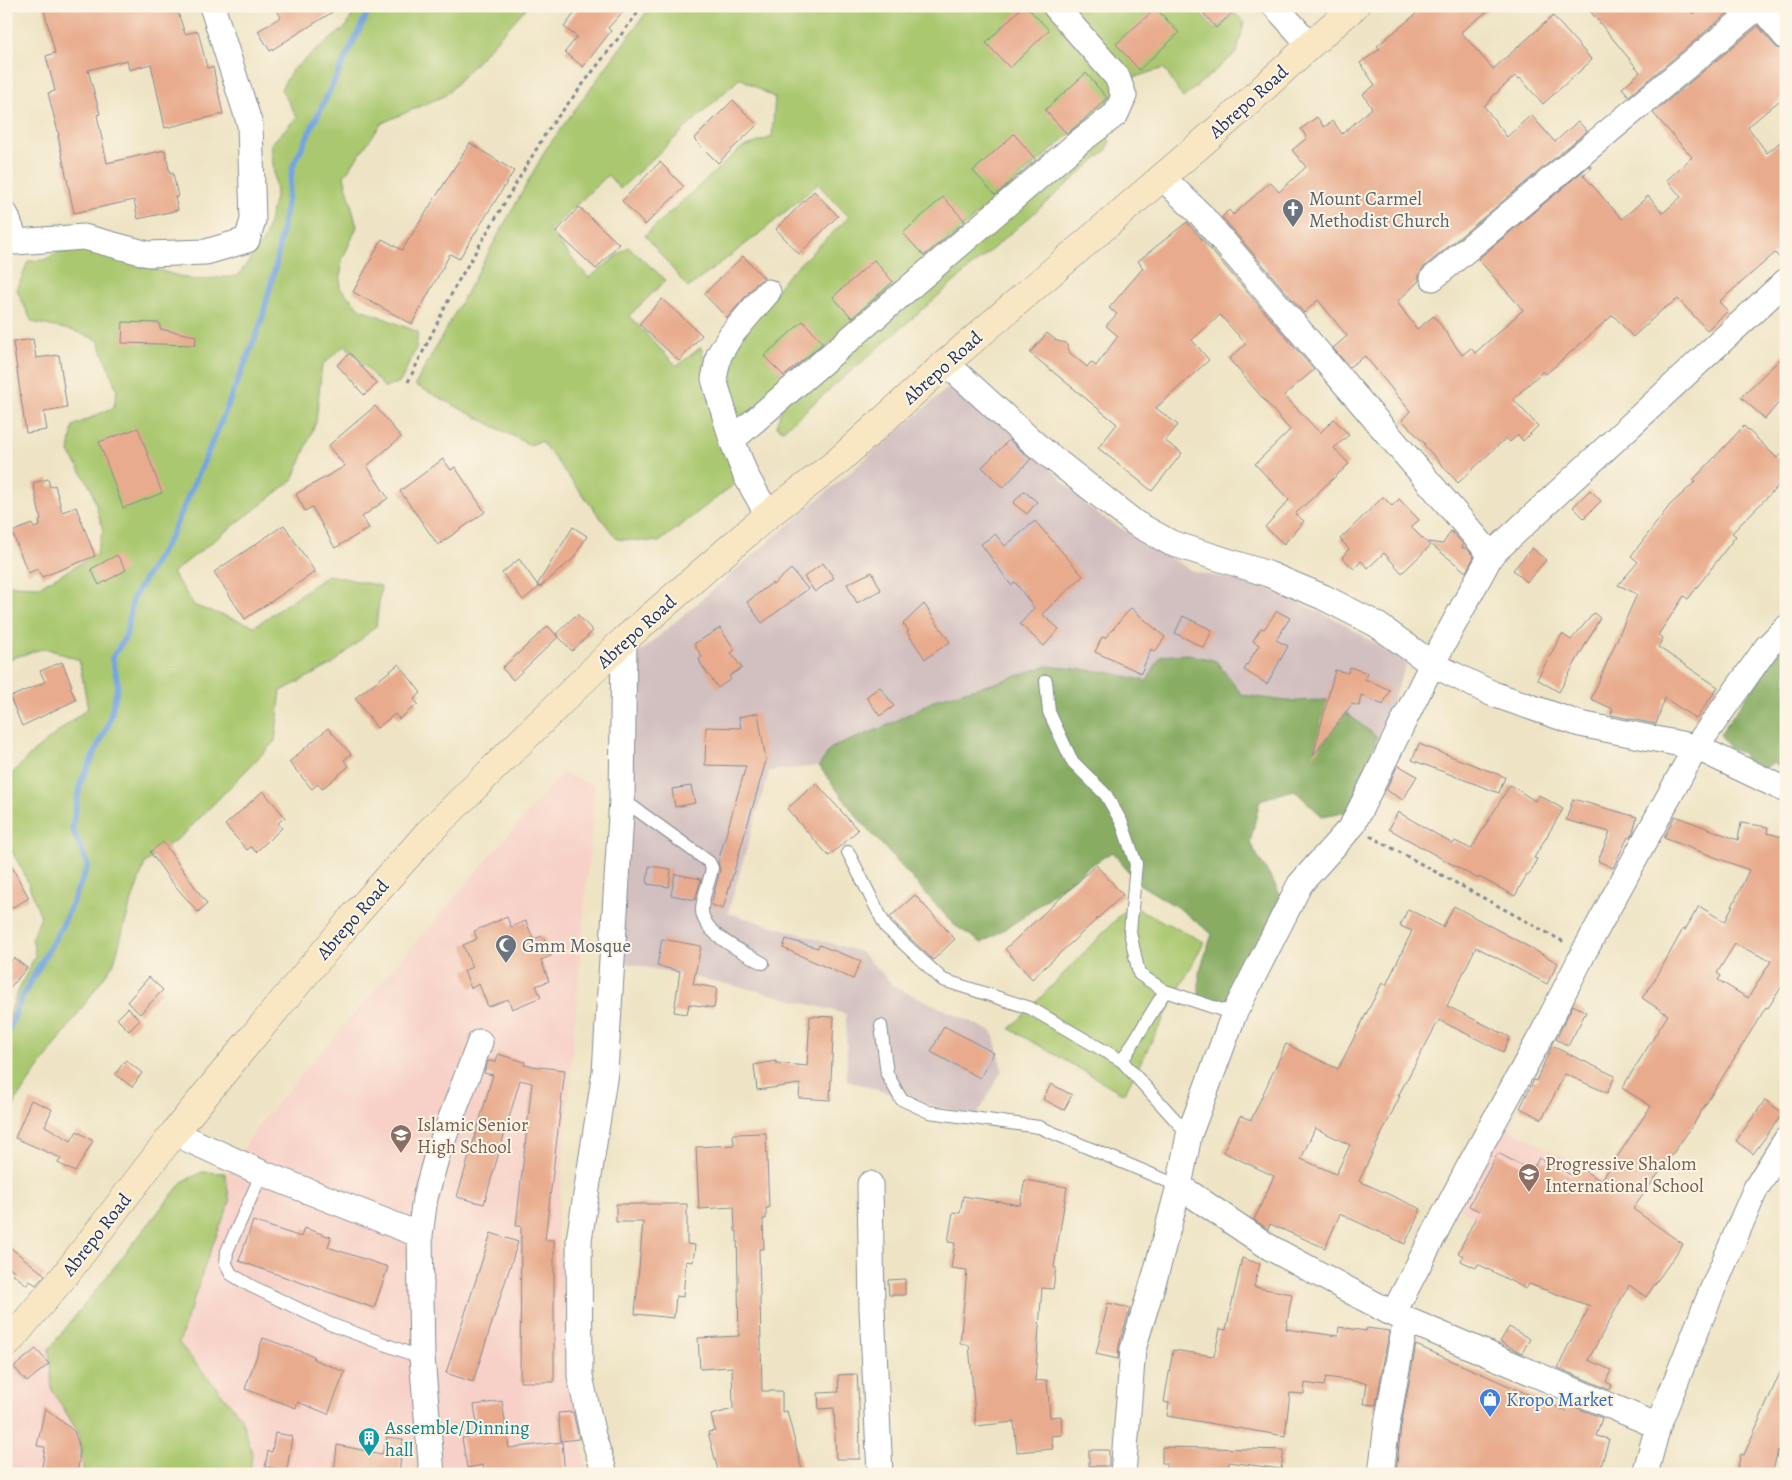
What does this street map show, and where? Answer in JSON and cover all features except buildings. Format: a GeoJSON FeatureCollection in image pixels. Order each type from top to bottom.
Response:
{"type":"FeatureCollection","features":[{"type":"Feature","properties":{"kind":"main road","name":"Abrepo Road"},"geometry":{"type":"LineString","coordinates":[[6,1345],[65,1275],[174,1133],[348,922],[427,834],[624,640],[768,515],[836,463],[946,362],[1230,119],[1310,45],[1356,6]]}},
{"type":"Feature","properties":{"kind":"street"},"geometry":{"type":"LineString","coordinates":[[6,215],[16,242],[84,237],[148,254],[206,252],[247,240],[253,220],[250,125],[212,6]]}},
{"type":"Feature","properties":{"kind":"street"},"geometry":{"type":"LineString","coordinates":[[732,440],[1079,142],[1116,114],[1124,96],[1117,77],[1055,6]]}},
{"type":"Feature","properties":{"kind":"street"},"geometry":{"type":"LineString","coordinates":[[1275,6],[1310,45]]}},
{"type":"Feature","properties":{"kind":"street"},"geometry":{"type":"LineString","coordinates":[[1433,278],[1760,6],[1786,37]]}},
{"type":"Feature","properties":{"kind":"street"},"geometry":{"type":"LineString","coordinates":[[1162,177],[1201,214],[1491,555]]}},
{"type":"Feature","properties":{"kind":"street"},"geometry":{"type":"LineString","coordinates":[[1123,1474],[1133,1349],[1179,1186],[1189,1135],[1234,1014],[1300,884],[1352,826],[1432,664],[1491,555],[1786,281]]}},
{"type":"Feature","properties":{"kind":"street"},"geometry":{"type":"LineString","coordinates":[[768,292],[731,335],[719,355],[714,379],[732,440],[746,476],[768,515]]}},
{"type":"Feature","properties":{"kind":"street"},"geometry":{"type":"LineString","coordinates":[[946,362],[1035,444],[1135,523],[1171,543],[1268,574],[1323,597],[1376,624],[1432,664],[1494,694],[1580,724],[1696,747],[1786,790]]}},
{"type":"Feature","properties":{"kind":"street"},"geometry":{"type":"LineString","coordinates":[[1381,1474],[1400,1317],[1470,1165],[1696,747],[1768,647],[1786,628]]}},
{"type":"Feature","properties":{"kind":"street"},"geometry":{"type":"LineString","coordinates":[[605,1474],[593,1436],[580,1376],[578,1240],[605,1072],[622,799],[624,640]]}},
{"type":"Feature","properties":{"kind":"street"},"geometry":{"type":"LineString","coordinates":[[432,1474],[422,1358],[420,1235],[425,1198],[437,1155],[480,1042]]}},
{"type":"Feature","properties":{"kind":"street"},"geometry":{"type":"LineString","coordinates":[[174,1133],[262,1173],[420,1235]]}},
{"type":"Feature","properties":{"kind":"street"},"geometry":{"type":"LineString","coordinates":[[1645,1474],[1658,1426],[1711,1293],[1756,1188],[1786,1140]]}},
{"type":"Feature","properties":{"kind":"street"},"geometry":{"type":"LineString","coordinates":[[870,1184],[872,1309],[880,1474]]}},
{"type":"Feature","properties":{"kind":"street"},"geometry":{"type":"LineString","coordinates":[[1179,1186],[1268,1246],[1400,1317],[1658,1426]]}},
{"type":"Feature","properties":{"kind":"lane"},"geometry":{"type":"LineString","coordinates":[[1046,680],[1050,712],[1072,761],[1106,795],[1122,823],[1136,864],[1130,932],[1139,974],[1165,991],[1234,1014]]}},
{"type":"Feature","properties":{"kind":"lane"},"geometry":{"type":"LineString","coordinates":[[622,799],[709,862],[712,868],[703,906],[704,920],[716,934],[730,945],[762,963]]}},
{"type":"Feature","properties":{"kind":"lane"},"geometry":{"type":"LineString","coordinates":[[848,852],[886,927],[943,980],[1030,1008],[1122,1061],[1189,1135]]}},
{"type":"Feature","properties":{"kind":"lane"},"geometry":{"type":"LineString","coordinates":[[1122,1061],[1165,991]]}},
{"type":"Feature","properties":{"kind":"lane"},"geometry":{"type":"LineString","coordinates":[[881,1026],[887,1074],[901,1099],[929,1112],[1039,1127],[1179,1186]]}},
{"type":"Feature","properties":{"kind":"lane"},"geometry":{"type":"LineString","coordinates":[[262,1173],[227,1251],[226,1264],[231,1274],[250,1286],[330,1324],[422,1358]]}},
{"type":"Feature","properties":{"kind":"path"},"geometry":{"type":"LineString","coordinates":[[408,382],[456,285],[547,131],[643,6]]}},
{"type":"Feature","properties":{"kind":"path"},"geometry":{"type":"LineString","coordinates":[[1352,826],[1584,952]]}},
{"type":"Feature","properties":{"kind":"shaded area"},"geometry":{"type":"Polygon","coordinates":[[[948,388],[994,413],[1094,512],[1194,572],[1261,585],[1339,621],[1407,663],[1377,737],[1330,700],[1286,701],[1242,695],[1216,661],[1147,681],[1106,672],[1047,666],[995,683],[831,748],[819,766],[769,771],[728,913],[861,952],[895,987],[993,1032],[1002,1070],[977,1116],[903,1098],[847,1080],[846,1014],[759,991],[622,962],[631,660],[948,388]]]}},
{"type":"Feature","properties":{"kind":"shaded area","name":"Islamic Senior High School"},"geometry":{"type":"Polygon","coordinates":[[[562,773],[595,785],[557,1230],[572,1375],[584,1458],[589,1474],[6,1474],[6,1369],[37,1338],[49,1349],[52,1390],[219,1186],[260,1123],[562,773]]]}},
{"type":"Feature","properties":{"kind":"shaded area","name":"Progressive Shalom International School"},"geometry":{"type":"Polygon","coordinates":[[[1503,1125],[1599,1176],[1549,1263],[1460,1209],[1503,1125]]]}},
{"type":"Feature","properties":{"kind":"green space"},"geometry":{"type":"Polygon","coordinates":[[[356,6],[528,6],[446,95],[382,123],[344,176],[357,227],[342,260],[340,288],[361,309],[418,332],[416,349],[400,382],[385,388],[345,345],[322,365],[316,422],[293,480],[172,573],[195,606],[255,626],[328,575],[381,586],[376,626],[333,664],[281,691],[275,741],[185,833],[145,863],[129,909],[114,963],[16,1100],[6,1136],[6,1024],[19,989],[35,956],[32,937],[41,917],[24,873],[6,841],[6,780],[33,752],[88,708],[79,660],[45,648],[6,660],[6,585],[40,586],[96,555],[103,530],[91,488],[69,452],[73,426],[114,407],[117,390],[98,340],[74,331],[32,322],[17,290],[28,261],[44,260],[62,250],[92,246],[112,257],[193,280],[238,276],[265,238],[276,193],[271,144],[297,117],[281,89],[292,70],[347,26],[356,6]]]}},
{"type":"Feature","properties":{"kind":"green space"},"geometry":{"type":"Polygon","coordinates":[[[651,6],[1193,6],[1215,30],[1235,13],[1244,22],[1237,52],[1183,98],[1164,68],[1135,77],[741,422],[735,415],[723,362],[788,275],[849,217],[818,184],[764,230],[688,288],[645,235],[741,148],[772,137],[775,98],[740,78],[620,189],[608,175],[549,231],[589,278],[628,247],[666,280],[629,316],[677,366],[701,347],[736,483],[659,542],[617,539],[541,441],[530,445],[415,385],[546,149],[651,6]]]}},
{"type":"Feature","properties":{"kind":"green space"},"geometry":{"type":"Polygon","coordinates":[[[1103,135],[1110,140],[1107,150],[783,430],[776,426],[783,404],[1103,135]]]}},
{"type":"Feature","properties":{"kind":"green space"},"geometry":{"type":"Polygon","coordinates":[[[1786,641],[1786,769],[1780,768],[1773,763],[1765,768],[1745,760],[1743,753],[1730,749],[1720,734],[1786,641]]]}},
{"type":"Feature","properties":{"kind":"green space"},"geometry":{"type":"Polygon","coordinates":[[[1188,654],[1216,661],[1242,695],[1286,701],[1330,700],[1377,737],[1351,811],[1322,816],[1294,790],[1260,800],[1250,843],[1282,897],[1230,1002],[1199,999],[1199,973],[1212,934],[1180,909],[1139,884],[1112,852],[1085,869],[1022,918],[982,943],[954,925],[857,817],[819,766],[831,748],[884,727],[939,698],[995,683],[1047,666],[1106,672],[1147,681],[1161,656],[1188,654]]]}},
{"type":"Feature","properties":{"kind":"green space"},"geometry":{"type":"Polygon","coordinates":[[[1130,905],[1204,942],[1124,1094],[1010,1029],[1130,905]]]}},
{"type":"Feature","properties":{"kind":"green space"},"geometry":{"type":"Polygon","coordinates":[[[202,1172],[225,1173],[230,1202],[207,1259],[179,1343],[241,1417],[252,1453],[250,1474],[84,1474],[78,1432],[52,1390],[49,1349],[182,1182],[202,1172]]]}},
{"type":"Feature","properties":{"kind":"waterway"},"geometry":{"type":"LineString","coordinates":[[6,1037],[22,997],[63,924],[88,866],[72,828],[80,784],[109,723],[118,684],[112,658],[126,636],[133,598],[171,536],[221,422],[261,323],[276,264],[293,166],[366,16],[374,6]]}},
{"type":"Feature","properties":{"kind":"place","name":"Mount Carmel Methodist Church"},"geometry":{"type":"Point","coordinates":[1293,228]}},
{"type":"Feature","properties":{"kind":"place","name":"Gmm Mosque"},"geometry":{"type":"Point","coordinates":[506,964]}},
{"type":"Feature","properties":{"kind":"place","name":"Islamic Senior High School"},"geometry":{"type":"Point","coordinates":[401,1154]}},
{"type":"Feature","properties":{"kind":"place","name":"Progressive Shalom International School"},"geometry":{"type":"Point","coordinates":[1529,1193]}},
{"type":"Feature","properties":{"kind":"place","name":"Kropo Market"},"geometry":{"type":"Point","coordinates":[1490,1418]}},
{"type":"Feature","properties":{"kind":"place","name":"Assemble/Dinning hall"},"geometry":{"type":"Point","coordinates":[369,1457]}}]}
